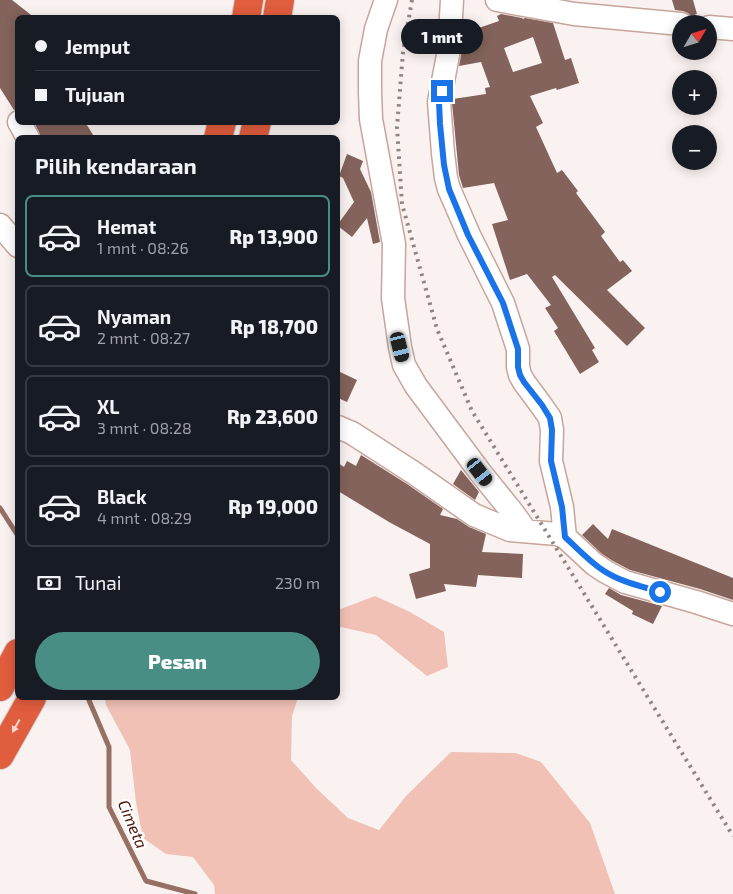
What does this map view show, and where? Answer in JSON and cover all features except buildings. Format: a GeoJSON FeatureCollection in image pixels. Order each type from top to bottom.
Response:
{"type":"FeatureCollection","features":[{"type":"Feature","properties":{"kind":"highway"},"geometry":{"type":"LineString","coordinates":[[246,15],[249,0]]}},
{"type":"Feature","properties":{"kind":"highway"},"geometry":{"type":"LineString","coordinates":[[278,15],[280,0]]}},
{"type":"Feature","properties":{"kind":"highway"},"geometry":{"type":"LineString","coordinates":[[0,687],[15,659]]}},
{"type":"Feature","properties":{"kind":"highway"},"geometry":{"type":"LineString","coordinates":[[0,755],[31,700]]}},
{"type":"Feature","properties":{"kind":"street"},"geometry":{"type":"LineString","coordinates":[[386,0],[376,29],[370,61],[371,119],[394,244],[393,298],[404,365],[421,394],[526,532]]}},
{"type":"Feature","properties":{"kind":"street"},"geometry":{"type":"LineString","coordinates":[[452,0],[448,50],[439,102],[446,178],[468,235],[503,303],[518,349],[520,375],[550,418],[552,430],[551,461],[562,507],[565,537]]}},
{"type":"Feature","properties":{"kind":"street"},"geometry":{"type":"LineString","coordinates":[[498,0],[574,14],[672,23]]}},
{"type":"Feature","properties":{"kind":"street"},"geometry":{"type":"LineString","coordinates":[[718,28],[733,29]]}},
{"type":"Feature","properties":{"kind":"street"},"geometry":{"type":"LineString","coordinates":[[0,225],[15,242]]}},
{"type":"Feature","properties":{"kind":"street"},"geometry":{"type":"LineString","coordinates":[[340,428],[352,433],[414,473],[474,515],[510,530],[557,534],[565,537],[594,564],[626,582],[733,614]]}},
{"type":"Feature","properties":{"kind":"shaded area"},"geometry":{"type":"Polygon","coordinates":[[[375,596],[410,612],[444,632],[448,667],[427,676],[376,635],[340,628],[340,609],[375,596]]]}},
{"type":"Feature","properties":{"kind":"shaded area"},"geometry":{"type":"Polygon","coordinates":[[[105,700],[297,700],[292,716],[291,760],[317,789],[348,818],[379,830],[406,796],[451,752],[516,753],[541,762],[590,823],[615,894],[215,894],[214,885],[193,857],[166,854],[143,838],[136,802],[130,750],[106,705],[105,700]]]}},
{"type":"Feature","properties":{"kind":"waterway","name":"Cimeta"},"geometry":{"type":"LineString","coordinates":[[0,508],[15,531]]}},
{"type":"Feature","properties":{"kind":"waterway","name":"Cimeta"},"geometry":{"type":"LineString","coordinates":[[89,700],[109,747],[109,807],[146,881],[195,894]]}},
{"type":"Feature","properties":{"kind":"railway"},"geometry":{"type":"LineString","coordinates":[[412,0],[403,52],[397,127],[402,204],[437,329],[472,411],[733,836]]}},
{"type":"Feature","properties":{"kind":"route"},"geometry":{"type":"LineString","coordinates":[[442,91],[439,102],[440,124],[444,165],[449,189],[468,235],[503,303],[518,349],[520,375],[550,418],[552,430],[551,461],[562,507],[565,537],[594,564],[606,572],[626,582],[660,592]]}}]}
